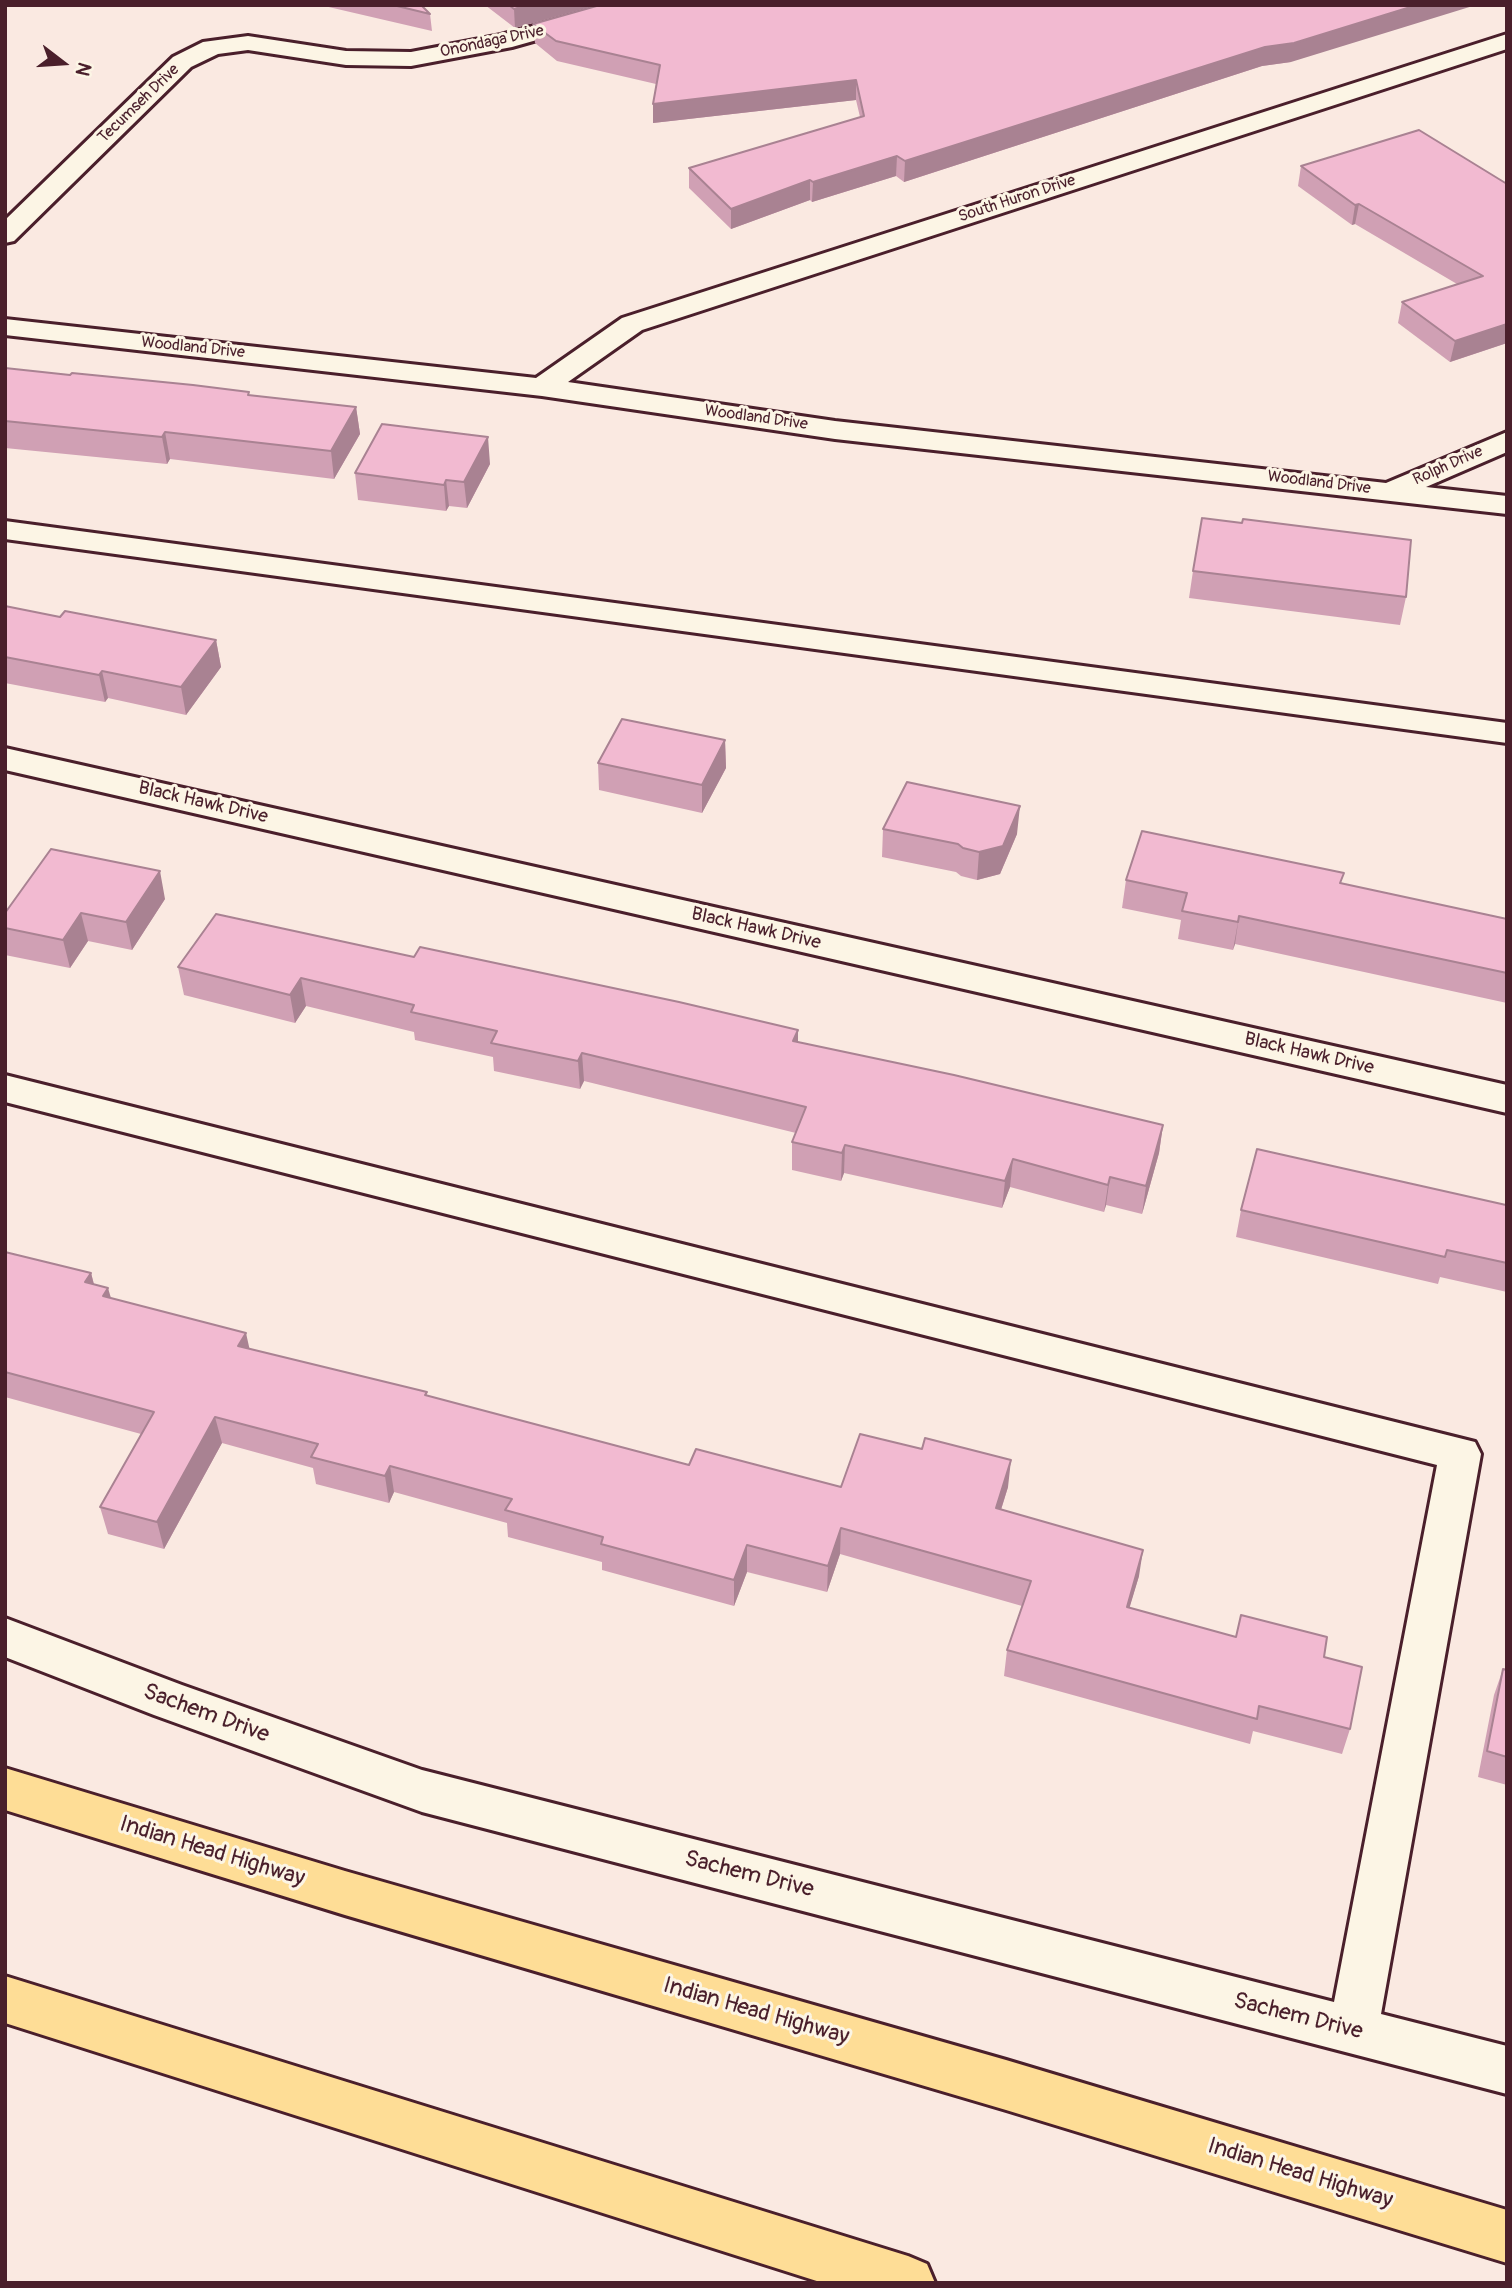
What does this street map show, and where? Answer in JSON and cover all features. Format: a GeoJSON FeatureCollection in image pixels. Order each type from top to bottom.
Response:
{"type":"FeatureCollection","features":[{"type":"Feature","properties":{"kind":"main road","name":"Indian Head Highway"},"geometry":{"type":"LineString","coordinates":[[5,1789],[345,1893],[1006,2085],[1507,2237]]}},
{"type":"Feature","properties":{"kind":"main road"},"geometry":{"type":"LineString","coordinates":[[5,1999],[908,2283]]}},
{"type":"Feature","properties":{"kind":"street","name":"Onondaga Drive"},"geometry":{"type":"LineString","coordinates":[[346,58],[411,59],[491,45],[635,5]]}},
{"type":"Feature","properties":{"kind":"street","name":"South Huron Drive"},"geometry":{"type":"LineString","coordinates":[[542,387],[632,324],[1507,41]]}},
{"type":"Feature","properties":{"kind":"street","name":"Tecumseh Drive"},"geometry":{"type":"LineString","coordinates":[[5,235],[181,61],[212,47],[248,43],[346,58]]}},
{"type":"Feature","properties":{"kind":"street","name":"Woodland Drive"},"geometry":{"type":"LineString","coordinates":[[5,327],[542,387],[835,429],[1507,505]]}},
{"type":"Feature","properties":{"kind":"street","name":"Rolph Drive"},"geometry":{"type":"LineString","coordinates":[[1390,492],[1507,441]]}},
{"type":"Feature","properties":{"kind":"street"},"geometry":{"type":"LineString","coordinates":[[5,530],[1507,733]]}},
{"type":"Feature","properties":{"kind":"street","name":"Black Hawk Drive"},"geometry":{"type":"LineString","coordinates":[[5,758],[1507,1099]]}},
{"type":"Feature","properties":{"kind":"street"},"geometry":{"type":"LineString","coordinates":[[5,1088],[1460,1454],[1353,2031]]}},
{"type":"Feature","properties":{"kind":"street","name":"Sachem Drive"},"geometry":{"type":"LineString","coordinates":[[5,1637],[170,1701],[422,1791],[1507,2070]]}},
{"type":"Feature","properties":{"kind":"building"},"geometry":{"type":"Polygon","coordinates":[[[393,5],[421,5],[430,14],[393,5]]]}},
{"type":"Feature","properties":{"kind":"building"},"geometry":{"type":"Polygon","coordinates":[[[509,5],[527,5],[514,9],[509,5]]]}},
{"type":"Feature","properties":{"kind":"building"},"geometry":{"type":"Polygon","coordinates":[[[600,5],[1417,5],[1294,43],[1265,47],[905,161],[897,156],[813,182],[810,180],[731,209],[689,168],[864,116],[856,80],[653,104],[660,65],[556,41],[533,24],[600,5]]]}},
{"type":"Feature","properties":{"kind":"building"},"geometry":{"type":"Polygon","coordinates":[[[1419,130],[1507,184],[1507,324],[1455,341],[1402,302],[1483,276],[1359,204],[1355,205],[1301,166],[1419,130]]]}},
{"type":"Feature","properties":{"kind":"building"},"geometry":{"type":"Polygon","coordinates":[[[5,368],[193,385],[249,392],[248,395],[356,407],[331,451],[165,432],[162,437],[5,421],[5,368]]]}},
{"type":"Feature","properties":{"kind":"building"},"geometry":{"type":"Polygon","coordinates":[[[382,424],[488,437],[464,482],[446,480],[444,485],[355,473],[382,424]]]}},
{"type":"Feature","properties":{"kind":"building"},"geometry":{"type":"Polygon","coordinates":[[[1202,518],[1242,523],[1243,519],[1411,540],[1406,597],[1193,571],[1202,518]]]}},
{"type":"Feature","properties":{"kind":"building"},"geometry":{"type":"Polygon","coordinates":[[[5,606],[60,617],[65,611],[216,640],[181,687],[102,671],[99,675],[5,657],[5,606]]]}},
{"type":"Feature","properties":{"kind":"building"},"geometry":{"type":"Polygon","coordinates":[[[622,719],[725,740],[702,785],[598,763],[622,719]]]}},
{"type":"Feature","properties":{"kind":"building"},"geometry":{"type":"Polygon","coordinates":[[[907,782],[1020,806],[1003,846],[979,852],[958,844],[883,829],[907,782]]]}},
{"type":"Feature","properties":{"kind":"building"},"geometry":{"type":"Polygon","coordinates":[[[1142,831],[1344,873],[1340,883],[1507,919],[1507,973],[1239,916],[1238,922],[1182,911],[1187,893],[1126,880],[1142,831]]]}},
{"type":"Feature","properties":{"kind":"building"},"geometry":{"type":"Polygon","coordinates":[[[51,849],[160,871],[126,922],[81,913],[63,940],[5,928],[5,913],[51,849]]]}},
{"type":"Feature","properties":{"kind":"building"},"geometry":{"type":"Polygon","coordinates":[[[216,914],[414,957],[420,947],[679,1002],[798,1030],[793,1041],[954,1075],[1163,1125],[1146,1186],[1110,1177],[1108,1185],[1013,1159],[1005,1181],[845,1145],[842,1153],[792,1142],[806,1107],[582,1053],[578,1061],[491,1043],[497,1031],[411,1012],[414,1005],[301,978],[290,995],[178,967],[216,914]]]}},
{"type":"Feature","properties":{"kind":"building"},"geometry":{"type":"Polygon","coordinates":[[[1257,1149],[1506,1205],[1507,1202],[1507,1263],[1447,1250],[1445,1257],[1241,1210],[1257,1149]]]}},
{"type":"Feature","properties":{"kind":"building"},"geometry":{"type":"Polygon","coordinates":[[[5,1252],[91,1273],[85,1282],[108,1288],[103,1296],[246,1333],[238,1346],[427,1392],[425,1395],[689,1465],[696,1449],[841,1487],[860,1434],[922,1449],[925,1438],[1011,1460],[996,1508],[1143,1550],[1127,1607],[1236,1637],[1241,1615],[1327,1637],[1324,1657],[1362,1667],[1350,1729],[1259,1706],[1257,1719],[1007,1650],[1031,1581],[841,1528],[828,1566],[747,1545],[734,1580],[601,1544],[603,1537],[505,1510],[512,1499],[390,1466],[385,1476],[311,1457],[318,1444],[215,1417],[157,1522],[100,1507],[154,1412],[5,1372],[5,1252]]]}},
{"type":"Feature","properties":{"kind":"building"},"geometry":{"type":"Polygon","coordinates":[[[1503,1669],[1507,1670],[1507,1757],[1487,1751],[1503,1669]]]}}]}
